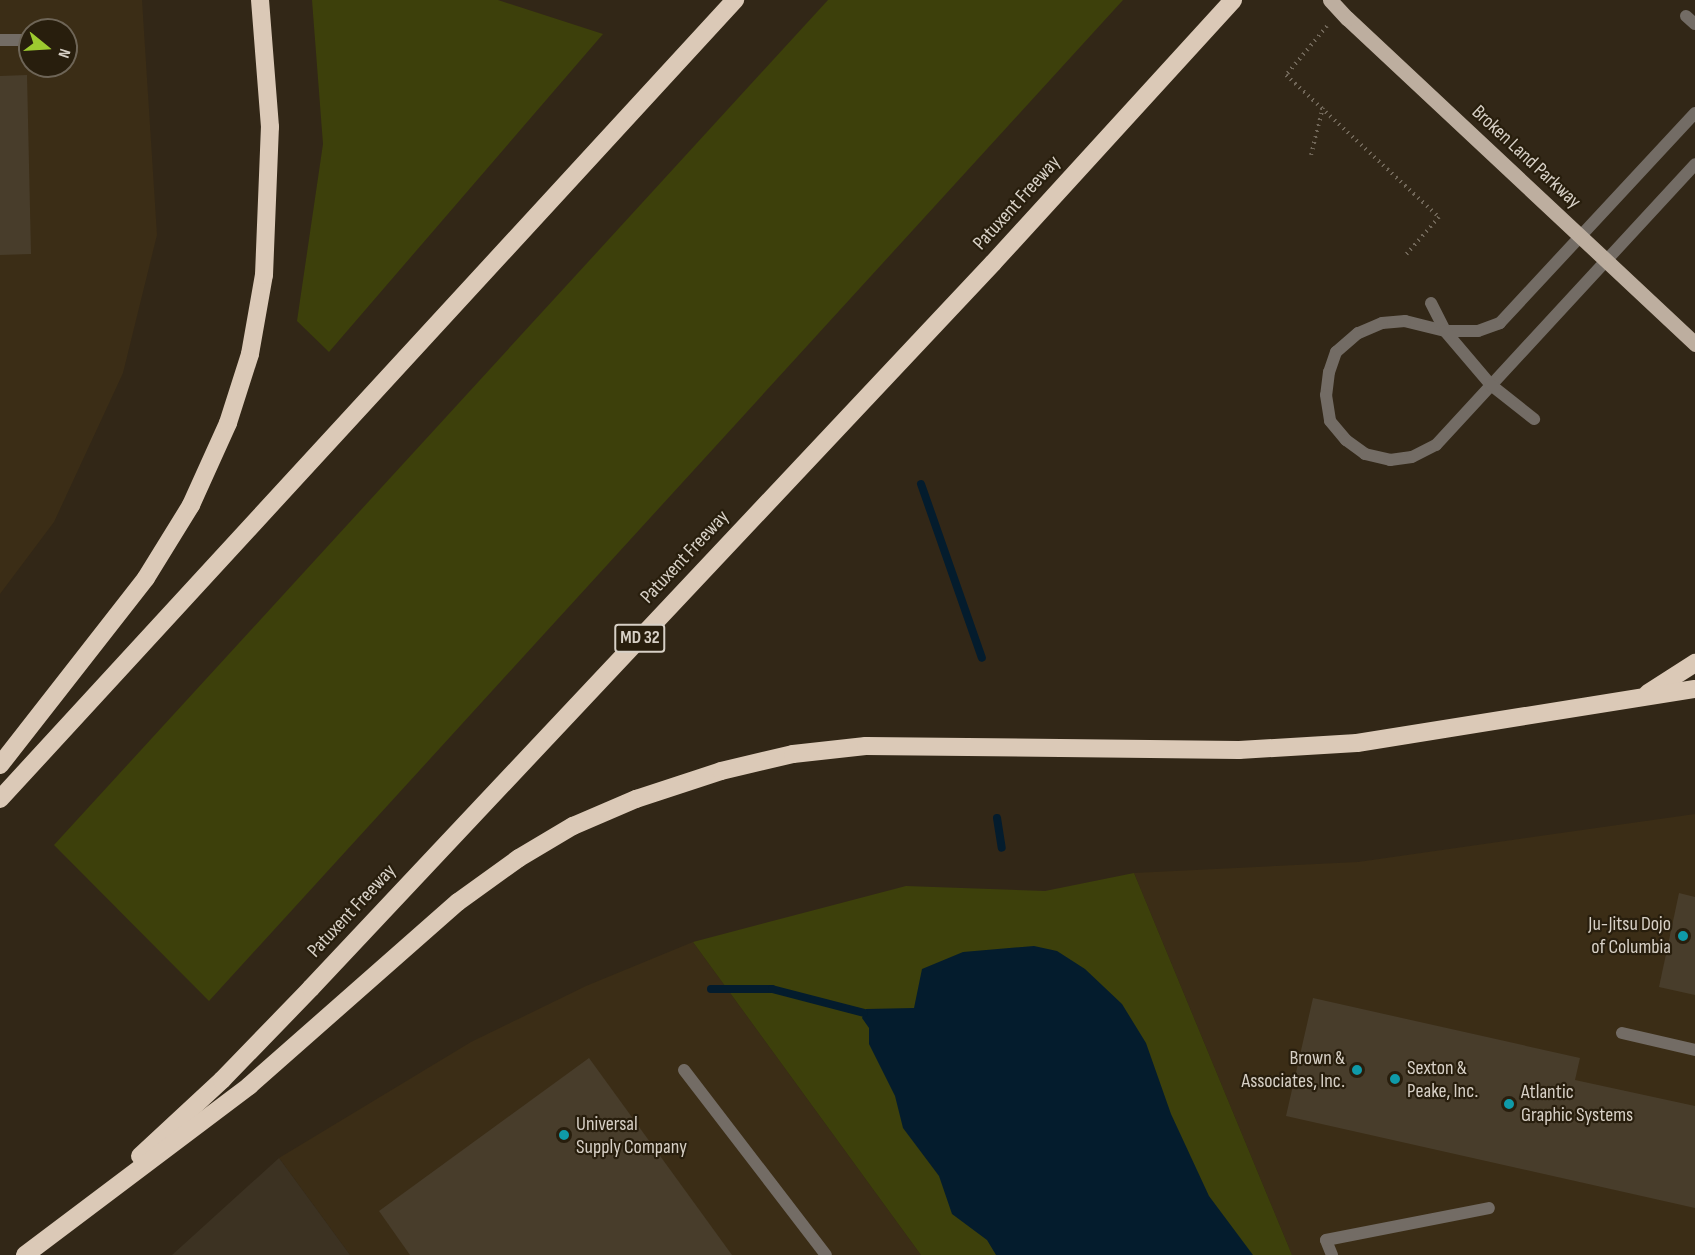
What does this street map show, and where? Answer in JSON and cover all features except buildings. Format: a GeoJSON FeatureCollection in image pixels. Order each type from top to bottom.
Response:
{"type":"FeatureCollection","features":[{"type":"Feature","properties":{"kind":"highway"},"geometry":{"type":"LineString","coordinates":[[0,765],[146,578],[191,505],[228,423],[250,354],[264,275],[270,127],[260,0]]}},
{"type":"Feature","properties":{"kind":"highway"},"geometry":{"type":"LineString","coordinates":[[0,799],[735,0]]}},
{"type":"Feature","properties":{"kind":"highway","name":"Patuxent Freeway"},"geometry":{"type":"LineString","coordinates":[[25,1255],[238,1064],[976,281],[1233,0]]}},
{"type":"Feature","properties":{"kind":"highway"},"geometry":{"type":"LineString","coordinates":[[1644,695],[1695,663]]}},
{"type":"Feature","properties":{"kind":"highway"},"geometry":{"type":"LineString","coordinates":[[25,1255],[249,1086],[458,902],[519,858],[573,826],[636,799],[741,766],[793,754],[866,746],[1239,750],[1357,742],[1542,716],[1644,695],[1695,689]]}},
{"type":"Feature","properties":{"kind":"main road","name":"Broken Land Parkway"},"geometry":{"type":"LineString","coordinates":[[1330,0],[1341,17],[1608,260],[1695,344]]}},
{"type":"Feature","properties":{"kind":"lane"},"geometry":{"type":"LineString","coordinates":[[0,40],[18,40]]}},
{"type":"Feature","properties":{"kind":"lane"},"geometry":{"type":"LineString","coordinates":[[1695,113],[1500,322],[1478,331],[1445,332],[1405,321],[1382,323],[1358,333],[1336,352],[1326,395],[1330,421],[1346,440],[1365,454],[1390,460],[1412,457],[1436,445],[1695,164]]}},
{"type":"Feature","properties":{"kind":"lane"},"geometry":{"type":"LineString","coordinates":[[1431,303],[1445,332],[1491,385],[1534,419]]}},
{"type":"Feature","properties":{"kind":"lane"},"geometry":{"type":"LineString","coordinates":[[1622,1034],[1695,1050]]}},
{"type":"Feature","properties":{"kind":"lane"},"geometry":{"type":"LineString","coordinates":[[684,1070],[826,1255]]}},
{"type":"Feature","properties":{"kind":"lane"},"geometry":{"type":"LineString","coordinates":[[1332,1255],[1326,1240],[1489,1208]]}},
{"type":"Feature","properties":{"kind":"path"},"geometry":{"type":"LineString","coordinates":[[1341,17],[1286,75],[1439,217],[1404,257]]}},
{"type":"Feature","properties":{"kind":"path"},"geometry":{"type":"LineString","coordinates":[[1311,155],[1323,107]]}},
{"type":"Feature","properties":{"kind":"shaded area"},"geometry":{"type":"Polygon","coordinates":[[[0,0],[142,0],[157,235],[123,373],[54,522],[0,594],[0,0]]]}},
{"type":"Feature","properties":{"kind":"shaded area"},"geometry":{"type":"Polygon","coordinates":[[[312,0],[498,0],[603,34],[329,352],[297,321],[323,144],[312,0]]]}},
{"type":"Feature","properties":{"kind":"shaded area"},"geometry":{"type":"Polygon","coordinates":[[[828,0],[1123,0],[209,1001],[54,845],[828,0]]]}},
{"type":"Feature","properties":{"kind":"shaded area"},"geometry":{"type":"Polygon","coordinates":[[[1695,814],[1695,1255],[1292,1255],[1134,873],[1358,862],[1695,814]]]}},
{"type":"Feature","properties":{"kind":"shaded area"},"geometry":{"type":"Polygon","coordinates":[[[1134,873],[1292,1255],[921,1255],[693,942],[906,886],[1045,891],[1134,873]]]}},
{"type":"Feature","properties":{"kind":"shaded area"},"geometry":{"type":"Polygon","coordinates":[[[693,942],[921,1255],[350,1255],[279,1158],[471,1042],[586,986],[693,942]]]}},
{"type":"Feature","properties":{"kind":"shaded area"},"geometry":{"type":"Polygon","coordinates":[[[279,1158],[350,1255],[172,1255],[279,1158]]]}},
{"type":"Feature","properties":{"kind":"water"},"geometry":{"type":"Polygon","coordinates":[[[1034,946],[1057,951],[1085,969],[1122,1004],[1146,1043],[1171,1114],[1209,1196],[1253,1255],[996,1255],[987,1240],[952,1214],[939,1176],[903,1128],[895,1096],[869,1044],[869,1028],[862,1018],[866,1009],[914,1008],[922,969],[963,952],[1034,946]]]}},
{"type":"Feature","properties":{"kind":"waterway"},"geometry":{"type":"LineString","coordinates":[[921,484],[982,658]]}},
{"type":"Feature","properties":{"kind":"waterway"},"geometry":{"type":"LineString","coordinates":[[997,818],[1002,848]]}},
{"type":"Feature","properties":{"kind":"waterway"},"geometry":{"type":"LineString","coordinates":[[711,989],[772,989],[864,1013]]}},
{"type":"Feature","properties":{"kind":"place","name":"Ju-Jitsu Dojo of Columbia"},"geometry":{"type":"Point","coordinates":[1683,936]}},
{"type":"Feature","properties":{"kind":"place","name":"Brown & Associates, Inc."},"geometry":{"type":"Point","coordinates":[1357,1070]}},
{"type":"Feature","properties":{"kind":"place","name":"Sexton & Peake, Inc."},"geometry":{"type":"Point","coordinates":[1395,1079]}},
{"type":"Feature","properties":{"kind":"place","name":"Atlantic Graphic Systems"},"geometry":{"type":"Point","coordinates":[1509,1104]}},
{"type":"Feature","properties":{"kind":"place","name":"Universal Supply Company"},"geometry":{"type":"Point","coordinates":[564,1135]}}]}
